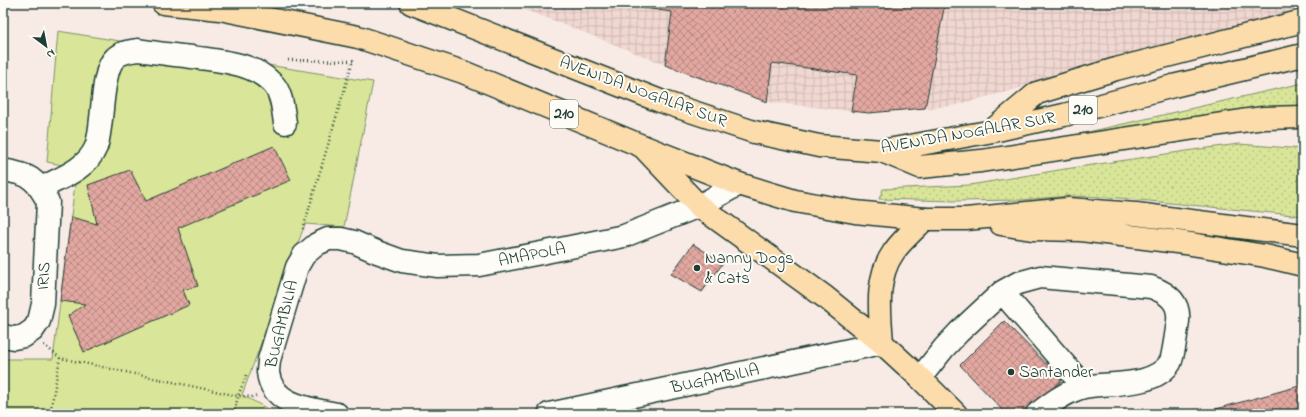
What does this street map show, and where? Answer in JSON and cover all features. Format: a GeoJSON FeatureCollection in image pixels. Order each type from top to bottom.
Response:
{"type":"FeatureCollection","features":[{"type":"Feature","properties":{"kind":"main road","name":"210"},"geometry":{"type":"LineString","coordinates":[[163,3],[220,9],[358,37],[463,72],[642,146],[739,184],[795,201],[855,212],[925,219],[966,219],[1068,209],[1136,214],[1303,235]]}},
{"type":"Feature","properties":{"kind":"main road","name":"AVENIDA NOGALAR SUR"},"geometry":{"type":"LineString","coordinates":[[420,5],[660,101],[754,132],[819,146],[882,151],[1064,115],[1173,86],[1303,55]]}},
{"type":"Feature","properties":{"kind":"main road"},"geometry":{"type":"LineString","coordinates":[[992,130],[1037,93],[1116,69],[1303,21]]}},
{"type":"Feature","properties":{"kind":"main road"},"geometry":{"type":"LineString","coordinates":[[882,151],[920,167],[981,161],[1241,121],[1264,118],[1303,117]]}},
{"type":"Feature","properties":{"kind":"main road"},"geometry":{"type":"LineString","coordinates":[[642,146],[699,206],[825,297],[882,343],[956,414]]}},
{"type":"Feature","properties":{"kind":"main road"},"geometry":{"type":"LineString","coordinates":[[882,343],[880,297],[884,272],[893,253],[925,219]]}},
{"type":"Feature","properties":{"kind":"main road"},"geometry":{"type":"LineString","coordinates":[[966,219],[1032,229],[1081,230],[1185,242],[1265,256],[1303,265]]}},
{"type":"Feature","properties":{"kind":"street"},"geometry":{"type":"LineString","coordinates":[[3,170],[32,178],[41,188],[80,167],[88,160],[96,146],[108,71],[114,58],[124,52],[138,50],[229,62],[250,68],[261,73],[274,84],[280,96],[285,123]]}},
{"type":"Feature","properties":{"kind":"street","name":"AMAPOLA"},"geometry":{"type":"LineString","coordinates":[[309,238],[340,239],[354,242],[402,261],[438,266],[479,265],[624,236],[699,206],[739,184]]}},
{"type":"Feature","properties":{"kind":"street","name":"IRIS"},"geometry":{"type":"LineString","coordinates":[[33,330],[39,322],[43,304],[48,202],[41,188]]}},
{"type":"Feature","properties":{"kind":"street","name":"BUGAMBILIA"},"geometry":{"type":"LineString","coordinates":[[309,238],[304,255],[297,267],[269,360],[268,373],[273,389],[284,400],[302,407],[337,414]]}},
{"type":"Feature","properties":{"kind":"street"},"geometry":{"type":"LineString","coordinates":[[920,378],[959,332],[1002,292],[1018,283],[1040,277],[1151,287],[1161,290],[1171,298],[1178,307],[1178,320],[1170,362],[1162,370],[1149,378],[1137,382],[1084,387],[1069,393],[1037,414]]}},
{"type":"Feature","properties":{"kind":"street"},"geometry":{"type":"LineString","coordinates":[[1002,292],[1084,387]]}},
{"type":"Feature","properties":{"kind":"street"},"geometry":{"type":"LineString","coordinates":[[3,336],[14,338],[24,336],[33,330]]}},
{"type":"Feature","properties":{"kind":"street","name":"BUGAMBILIA"},"geometry":{"type":"LineString","coordinates":[[549,414],[882,343]]}},
{"type":"Feature","properties":{"kind":"path"},"geometry":{"type":"LineString","coordinates":[[309,238],[358,37]]}},
{"type":"Feature","properties":{"kind":"path"},"geometry":{"type":"LineString","coordinates":[[288,60],[353,61]]}},
{"type":"Feature","properties":{"kind":"path"},"geometry":{"type":"LineString","coordinates":[[33,330],[44,345],[60,358],[238,396],[254,398],[273,389]]}},
{"type":"Feature","properties":{"kind":"path"},"geometry":{"type":"LineString","coordinates":[[50,414],[60,358]]}},
{"type":"Feature","properties":{"kind":"path"},"geometry":{"type":"LineString","coordinates":[[234,414],[238,396],[250,367]]}},
{"type":"Feature","properties":{"kind":"shaded area"},"geometry":{"type":"Polygon","coordinates":[[[505,3],[1303,3],[1303,14],[952,106],[869,113],[767,102],[698,78],[558,22],[505,3]]]}},
{"type":"Feature","properties":{"kind":"green space"},"geometry":{"type":"Polygon","coordinates":[[[58,31],[373,82],[344,227],[305,224],[242,395],[268,409],[267,414],[3,414],[3,359],[53,359],[77,168],[47,162],[58,31]]]}},
{"type":"Feature","properties":{"kind":"green space"},"geometry":{"type":"Polygon","coordinates":[[[1303,83],[1303,107],[1053,140],[1303,83]]]}},
{"type":"Feature","properties":{"kind":"green space"},"geometry":{"type":"Polygon","coordinates":[[[1239,144],[1303,149],[1303,216],[1108,197],[1068,196],[1022,200],[957,201],[879,199],[883,189],[970,185],[1065,169],[1239,144]]]}},
{"type":"Feature","properties":{"kind":"building"},"geometry":{"type":"Polygon","coordinates":[[[610,3],[945,3],[925,108],[869,113],[851,111],[857,75],[772,63],[767,102],[665,65],[672,12],[610,3]]]}},
{"type":"Feature","properties":{"kind":"building"},"geometry":{"type":"Polygon","coordinates":[[[274,146],[291,180],[178,228],[198,286],[183,290],[189,305],[84,352],[68,316],[85,304],[60,301],[71,217],[97,224],[88,185],[130,170],[146,201],[274,146]]]}},
{"type":"Feature","properties":{"kind":"building","name":"Nanny Dogs & Cats"},"geometry":{"type":"Polygon","coordinates":[[[693,244],[723,263],[702,292],[671,274],[693,244]]]}},
{"type":"Feature","properties":{"kind":"building","name":"Santander"},"geometry":{"type":"Polygon","coordinates":[[[1004,321],[1062,380],[1024,414],[1006,414],[960,365],[1004,321]]]}},
{"type":"Feature","properties":{"kind":"building"},"geometry":{"type":"Polygon","coordinates":[[[1303,385],[1303,414],[1198,414],[1303,385]]]}},
{"type":"Feature","properties":{"kind":"place","name":"Nanny Dogs & Cats"},"geometry":{"type":"Point","coordinates":[697,268]}},
{"type":"Feature","properties":{"kind":"place","name":"Santander"},"geometry":{"type":"Point","coordinates":[1011,372]}}]}
